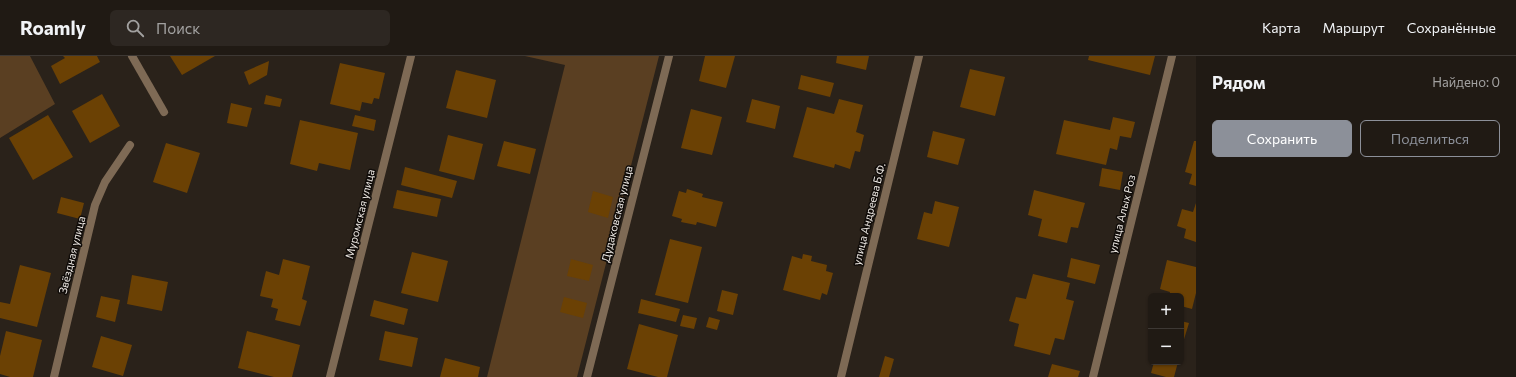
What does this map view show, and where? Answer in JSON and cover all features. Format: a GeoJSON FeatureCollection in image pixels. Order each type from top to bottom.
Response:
{"type":"FeatureCollection","features":[{"type":"Feature","properties":{"kind":"street"},"geometry":{"type":"LineString","coordinates":[[132,56],[164,112]]}},
{"type":"Feature","properties":{"kind":"street","name":"Муромская улица"},"geometry":{"type":"LineString","coordinates":[[330,377],[411,56]]}},
{"type":"Feature","properties":{"kind":"street","name":"Дудаковская улица"},"geometry":{"type":"LineString","coordinates":[[587,377],[669,56]]}},
{"type":"Feature","properties":{"kind":"street","name":"улица Андреева Б.Ф."},"geometry":{"type":"LineString","coordinates":[[841,377],[920,56]]}},
{"type":"Feature","properties":{"kind":"street","name":"улица Алых Роз"},"geometry":{"type":"LineString","coordinates":[[1093,377],[1172,56]]}},
{"type":"Feature","properties":{"kind":"street","name":"Звёздная улица"},"geometry":{"type":"LineString","coordinates":[[54,377],[95,205],[106,182],[130,145]]}},
{"type":"Feature","properties":{"kind":"shaded area"},"geometry":{"type":"Polygon","coordinates":[[[0,56],[30,56],[55,104],[0,138],[0,56]]]}},
{"type":"Feature","properties":{"kind":"shaded area"},"geometry":{"type":"Polygon","coordinates":[[[525,56],[659,56],[577,377],[487,377],[565,65],[525,56]]]}},
{"type":"Feature","properties":{"kind":"building"},"geometry":{"type":"Polygon","coordinates":[[[63,56],[97,56],[100,62],[60,84],[51,66],[65,58],[63,56]]]}},
{"type":"Feature","properties":{"kind":"building"},"geometry":{"type":"Polygon","coordinates":[[[170,56],[215,56],[182,75],[170,56]]]}},
{"type":"Feature","properties":{"kind":"building"},"geometry":{"type":"Polygon","coordinates":[[[705,56],[735,56],[726,88],[699,81],[705,56]]]}},
{"type":"Feature","properties":{"kind":"building"},"geometry":{"type":"Polygon","coordinates":[[[837,56],[869,56],[866,70],[836,63],[837,56]]]}},
{"type":"Feature","properties":{"kind":"building"},"geometry":{"type":"Polygon","coordinates":[[[1089,56],[1155,56],[1150,75],[1088,60],[1089,56]]]}},
{"type":"Feature","properties":{"kind":"building"},"geometry":{"type":"Polygon","coordinates":[[[269,61],[267,75],[249,85],[244,72],[269,61]]]}},
{"type":"Feature","properties":{"kind":"building"},"geometry":{"type":"Polygon","coordinates":[[[340,63],[385,73],[379,99],[374,98],[372,104],[362,102],[360,111],[330,104],[340,63]]]}},
{"type":"Feature","properties":{"kind":"building"},"geometry":{"type":"Polygon","coordinates":[[[970,69],[1005,77],[995,116],[960,107],[970,69]]]}},
{"type":"Feature","properties":{"kind":"building"},"geometry":{"type":"Polygon","coordinates":[[[456,70],[496,80],[487,118],[446,108],[456,70]]]}},
{"type":"Feature","properties":{"kind":"building"},"geometry":{"type":"Polygon","coordinates":[[[801,75],[834,83],[830,97],[798,89],[801,75]]]}},
{"type":"Feature","properties":{"kind":"building"},"geometry":{"type":"Polygon","coordinates":[[[102,94],[120,126],[90,143],[72,111],[102,94]]]}},
{"type":"Feature","properties":{"kind":"building"},"geometry":{"type":"Polygon","coordinates":[[[266,95],[282,99],[280,107],[264,104],[266,95]]]}},
{"type":"Feature","properties":{"kind":"building"},"geometry":{"type":"Polygon","coordinates":[[[752,99],[780,106],[775,129],[746,122],[752,99]]]}},
{"type":"Feature","properties":{"kind":"building"},"geometry":{"type":"Polygon","coordinates":[[[839,99],[863,105],[856,132],[864,135],[860,152],[855,151],[850,169],[835,164],[834,168],[793,157],[807,107],[834,114],[839,99]]]}},
{"type":"Feature","properties":{"kind":"building"},"geometry":{"type":"Polygon","coordinates":[[[231,103],[252,108],[247,127],[227,123],[231,103]]]}},
{"type":"Feature","properties":{"kind":"building"},"geometry":{"type":"Polygon","coordinates":[[[691,109],[722,117],[712,155],[681,148],[691,109]]]}},
{"type":"Feature","properties":{"kind":"building"},"geometry":{"type":"Polygon","coordinates":[[[48,115],[73,157],[33,180],[9,138],[48,115]]]}},
{"type":"Feature","properties":{"kind":"building"},"geometry":{"type":"Polygon","coordinates":[[[355,115],[376,120],[374,131],[352,126],[355,115]]]}},
{"type":"Feature","properties":{"kind":"building"},"geometry":{"type":"Polygon","coordinates":[[[1113,117],[1135,122],[1131,138],[1120,136],[1117,150],[1110,148],[1106,165],[1056,154],[1064,120],[1110,130],[1113,117]]]}},
{"type":"Feature","properties":{"kind":"building"},"geometry":{"type":"Polygon","coordinates":[[[300,120],[358,133],[350,170],[319,163],[317,171],[290,164],[300,120]]]}},
{"type":"Feature","properties":{"kind":"building"},"geometry":{"type":"Polygon","coordinates":[[[933,131],[965,139],[958,165],[927,157],[933,131]]]}},
{"type":"Feature","properties":{"kind":"building"},"geometry":{"type":"Polygon","coordinates":[[[448,135],[483,144],[474,180],[439,171],[448,135]]]}},
{"type":"Feature","properties":{"kind":"building"},"geometry":{"type":"Polygon","coordinates":[[[504,141],[536,149],[530,174],[497,166],[504,141]]]}},
{"type":"Feature","properties":{"kind":"building"},"geometry":{"type":"Polygon","coordinates":[[[1194,141],[1196,141],[1196,186],[1189,184],[1192,174],[1185,172],[1194,141]]]}},
{"type":"Feature","properties":{"kind":"building"},"geometry":{"type":"Polygon","coordinates":[[[166,143],[200,153],[187,193],[153,182],[166,143]]]}},
{"type":"Feature","properties":{"kind":"building"},"geometry":{"type":"Polygon","coordinates":[[[405,167],[457,181],[452,198],[401,185],[405,167]]]}},
{"type":"Feature","properties":{"kind":"building"},"geometry":{"type":"Polygon","coordinates":[[[1102,168],[1123,172],[1120,190],[1099,186],[1102,168]]]}},
{"type":"Feature","properties":{"kind":"building"},"geometry":{"type":"Polygon","coordinates":[[[687,189],[703,194],[702,197],[723,202],[716,227],[697,222],[696,225],[681,222],[682,219],[672,216],[679,191],[686,193],[687,189]]]}},
{"type":"Feature","properties":{"kind":"building"},"geometry":{"type":"Polygon","coordinates":[[[397,190],[441,199],[437,217],[393,208],[397,190]]]}},
{"type":"Feature","properties":{"kind":"building"},"geometry":{"type":"Polygon","coordinates":[[[1034,190],[1085,203],[1078,228],[1071,227],[1067,243],[1038,236],[1042,219],[1028,215],[1034,190]]]}},
{"type":"Feature","properties":{"kind":"building"},"geometry":{"type":"Polygon","coordinates":[[[593,191],[613,197],[608,218],[588,212],[593,191]]]}},
{"type":"Feature","properties":{"kind":"building"},"geometry":{"type":"Polygon","coordinates":[[[61,197],[84,203],[80,219],[57,213],[61,197]]]}},
{"type":"Feature","properties":{"kind":"building"},"geometry":{"type":"Polygon","coordinates":[[[935,201],[959,207],[949,247],[917,239],[924,212],[932,214],[935,201]]]}},
{"type":"Feature","properties":{"kind":"building"},"geometry":{"type":"Polygon","coordinates":[[[1196,203],[1196,242],[1184,238],[1186,229],[1177,226],[1182,209],[1193,212],[1196,203]]]}},
{"type":"Feature","properties":{"kind":"building"},"geometry":{"type":"Polygon","coordinates":[[[670,239],[702,247],[688,303],[655,295],[670,239]]]}},
{"type":"Feature","properties":{"kind":"building"},"geometry":{"type":"Polygon","coordinates":[[[412,252],[448,261],[438,302],[401,293],[412,252]]]}},
{"type":"Feature","properties":{"kind":"building"},"geometry":{"type":"Polygon","coordinates":[[[803,254],[812,256],[811,261],[827,265],[826,271],[833,273],[827,295],[822,293],[820,300],[783,290],[792,256],[802,259],[803,254]]]}},
{"type":"Feature","properties":{"kind":"building"},"geometry":{"type":"Polygon","coordinates":[[[1071,258],[1100,265],[1095,284],[1067,277],[1071,258]]]}},
{"type":"Feature","properties":{"kind":"building"},"geometry":{"type":"Polygon","coordinates":[[[283,259],[310,266],[302,299],[307,301],[300,326],[275,320],[278,309],[271,307],[273,299],[260,296],[266,271],[279,275],[283,259]]]}},
{"type":"Feature","properties":{"kind":"building"},"geometry":{"type":"Polygon","coordinates":[[[571,259],[593,265],[589,281],[567,276],[571,259]]]}},
{"type":"Feature","properties":{"kind":"building"},"geometry":{"type":"Polygon","coordinates":[[[1167,260],[1196,267],[1196,293],[1192,309],[1184,307],[1184,293],[1170,293],[1160,289],[1167,260]]]}},
{"type":"Feature","properties":{"kind":"building"},"geometry":{"type":"Polygon","coordinates":[[[20,265],[51,273],[37,327],[0,318],[0,302],[10,304],[20,265]]]}},
{"type":"Feature","properties":{"kind":"building"},"geometry":{"type":"Polygon","coordinates":[[[1033,274],[1070,283],[1066,299],[1074,301],[1064,340],[1055,338],[1050,355],[1014,346],[1019,324],[1009,321],[1016,297],[1026,299],[1033,274]]]}},
{"type":"Feature","properties":{"kind":"building"},"geometry":{"type":"Polygon","coordinates":[[[132,275],[168,282],[162,311],[127,304],[132,275]]]}},
{"type":"Feature","properties":{"kind":"building"},"geometry":{"type":"Polygon","coordinates":[[[722,290],[738,294],[733,315],[717,311],[722,290]]]}},
{"type":"Feature","properties":{"kind":"building"},"geometry":{"type":"Polygon","coordinates":[[[101,296],[120,300],[115,322],[96,317],[101,296]]]}},
{"type":"Feature","properties":{"kind":"building"},"geometry":{"type":"Polygon","coordinates":[[[564,297],[587,303],[583,318],[560,312],[564,297]]]}},
{"type":"Feature","properties":{"kind":"building"},"geometry":{"type":"Polygon","coordinates":[[[641,299],[680,309],[676,322],[638,313],[641,299]]]}},
{"type":"Feature","properties":{"kind":"building"},"geometry":{"type":"Polygon","coordinates":[[[374,300],[408,309],[404,325],[370,316],[374,300]]]}},
{"type":"Feature","properties":{"kind":"building"},"geometry":{"type":"Polygon","coordinates":[[[683,315],[697,318],[694,329],[680,326],[683,315]]]}},
{"type":"Feature","properties":{"kind":"building"},"geometry":{"type":"Polygon","coordinates":[[[709,317],[720,320],[717,330],[706,327],[709,317]]]}},
{"type":"Feature","properties":{"kind":"building"},"geometry":{"type":"Polygon","coordinates":[[[1184,322],[1189,323],[1184,339],[1184,322]]]}},
{"type":"Feature","properties":{"kind":"building"},"geometry":{"type":"Polygon","coordinates":[[[639,324],[678,335],[667,377],[658,377],[627,369],[639,324]]]}},
{"type":"Feature","properties":{"kind":"building"},"geometry":{"type":"Polygon","coordinates":[[[6,331],[42,340],[33,377],[10,377],[0,374],[0,356],[6,331]]]}},
{"type":"Feature","properties":{"kind":"building"},"geometry":{"type":"Polygon","coordinates":[[[247,331],[300,345],[292,377],[274,377],[238,368],[247,331]]]}},
{"type":"Feature","properties":{"kind":"building"},"geometry":{"type":"Polygon","coordinates":[[[385,331],[418,338],[412,367],[379,360],[385,331]]]}},
{"type":"Feature","properties":{"kind":"building"},"geometry":{"type":"Polygon","coordinates":[[[101,336],[132,345],[123,376],[92,367],[101,336]]]}},
{"type":"Feature","properties":{"kind":"building"},"geometry":{"type":"Polygon","coordinates":[[[885,356],[894,359],[889,377],[879,377],[885,356]]]}},
{"type":"Feature","properties":{"kind":"building"},"geometry":{"type":"Polygon","coordinates":[[[445,358],[480,367],[478,377],[440,377],[445,358]]]}},
{"type":"Feature","properties":{"kind":"building"},"geometry":{"type":"Polygon","coordinates":[[[1052,364],[1080,371],[1078,377],[1048,377],[1052,364]]]}},
{"type":"Feature","properties":{"kind":"building"},"geometry":{"type":"Polygon","coordinates":[[[1153,365],[1177,365],[1174,377],[1166,377],[1151,373],[1153,365]]]}}]}
